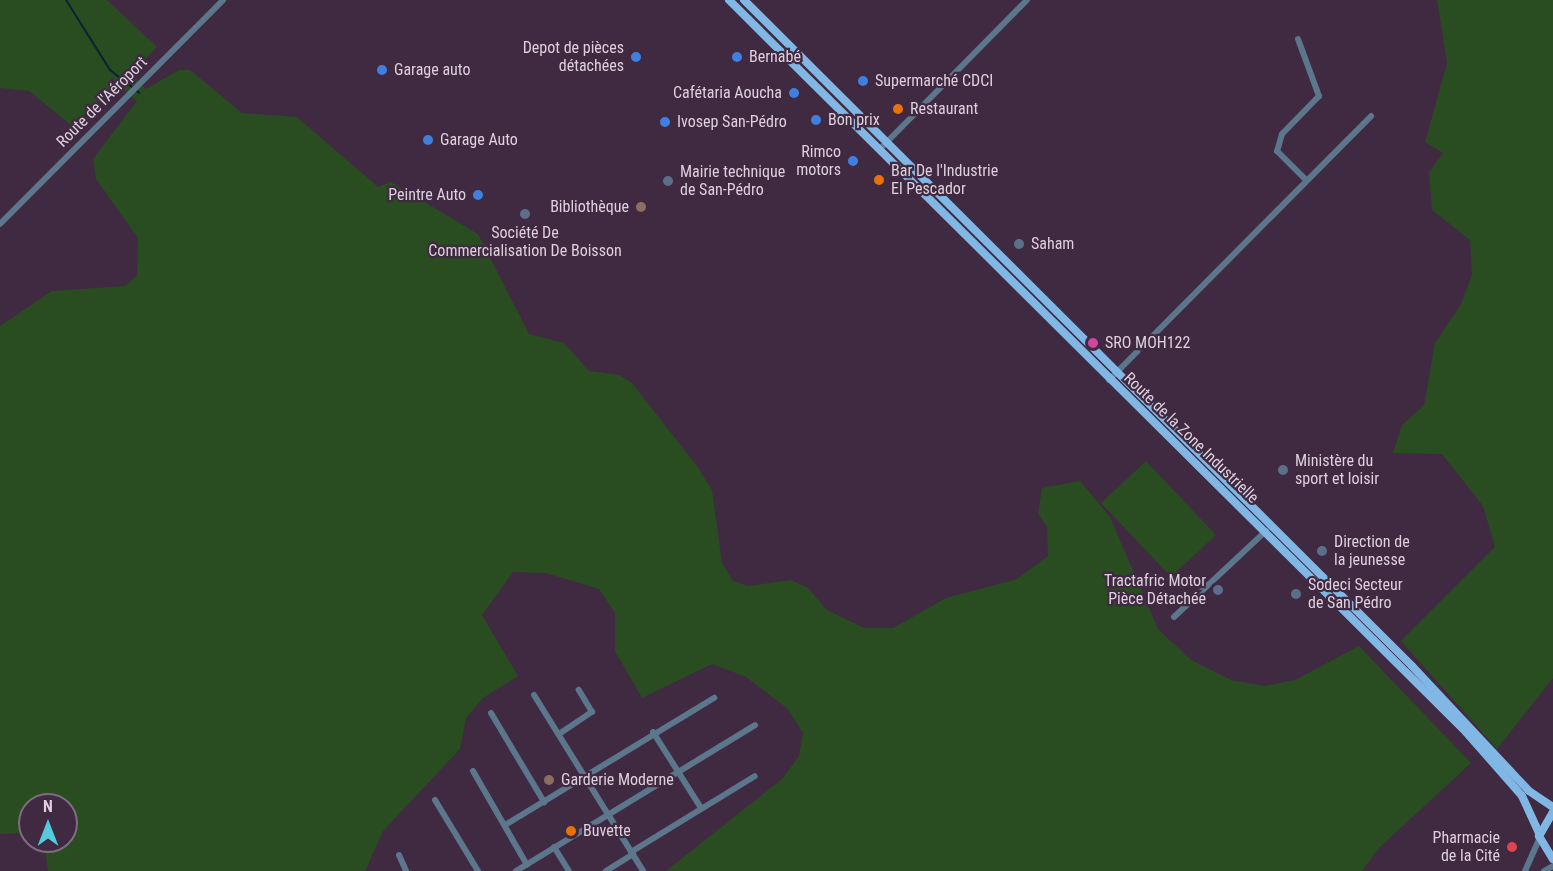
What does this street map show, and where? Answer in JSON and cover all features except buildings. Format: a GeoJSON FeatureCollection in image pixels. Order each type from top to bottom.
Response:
{"type":"FeatureCollection","features":[{"type":"Feature","properties":{"kind":"main road","name":"Route de la Zone Industrielle"},"geometry":{"type":"LineString","coordinates":[[729,0],[1109,380],[1266,531],[1466,732],[1522,796],[1539,836],[1553,859]]}},
{"type":"Feature","properties":{"kind":"main road","name":"Route de la Zone Industrielle"},"geometry":{"type":"LineString","coordinates":[[744,0],[1450,705],[1529,792],[1553,807]]}},
{"type":"Feature","properties":{"kind":"main road"},"geometry":{"type":"LineString","coordinates":[[1539,836],[1553,812]]}},
{"type":"Feature","properties":{"kind":"street","name":"Route de l'Aéroport"},"geometry":{"type":"LineString","coordinates":[[0,224],[223,0]]}},
{"type":"Feature","properties":{"kind":"street"},"geometry":{"type":"LineString","coordinates":[[880,149],[1026,0]]}},
{"type":"Feature","properties":{"kind":"street"},"geometry":{"type":"LineString","coordinates":[[1298,39],[1319,96],[1282,134],[1277,152],[1281,161],[1306,180]]}},
{"type":"Feature","properties":{"kind":"street"},"geometry":{"type":"LineString","coordinates":[[1109,380],[1371,116]]}},
{"type":"Feature","properties":{"kind":"street"},"geometry":{"type":"LineString","coordinates":[[1174,617],[1266,531]]}},
{"type":"Feature","properties":{"kind":"street"},"geometry":{"type":"LineString","coordinates":[[559,734],[592,712],[579,690]]}},
{"type":"Feature","properties":{"kind":"street"},"geometry":{"type":"LineString","coordinates":[[534,695],[643,871]]}},
{"type":"Feature","properties":{"kind":"street"},"geometry":{"type":"LineString","coordinates":[[506,825],[544,802],[583,773],[714,698]]}},
{"type":"Feature","properties":{"kind":"street"},"geometry":{"type":"LineString","coordinates":[[491,713],[544,802]]}},
{"type":"Feature","properties":{"kind":"street"},"geometry":{"type":"LineString","coordinates":[[516,871],[677,775],[755,725]]}},
{"type":"Feature","properties":{"kind":"street"},"geometry":{"type":"LineString","coordinates":[[653,732],[677,775],[701,808]]}},
{"type":"Feature","properties":{"kind":"street"},"geometry":{"type":"LineString","coordinates":[[473,771],[527,865]]}},
{"type":"Feature","properties":{"kind":"street"},"geometry":{"type":"LineString","coordinates":[[606,871],[701,808],[755,776]]}},
{"type":"Feature","properties":{"kind":"street"},"geometry":{"type":"LineString","coordinates":[[435,800],[478,871]]}},
{"type":"Feature","properties":{"kind":"street"},"geometry":{"type":"LineString","coordinates":[[1525,871],[1539,836]]}},
{"type":"Feature","properties":{"kind":"street"},"geometry":{"type":"LineString","coordinates":[[554,847],[569,871]]}},
{"type":"Feature","properties":{"kind":"street"},"geometry":{"type":"LineString","coordinates":[[399,855],[406,871]]}},
{"type":"Feature","properties":{"kind":"street"},"geometry":{"type":"LineString","coordinates":[[1544,871],[1553,866]]}},
{"type":"Feature","properties":{"kind":"green space"},"geometry":{"type":"Polygon","coordinates":[[[0,0],[107,0],[157,47],[131,74],[146,89],[179,70],[190,70],[242,113],[297,117],[378,187],[391,182],[478,234],[529,334],[564,343],[589,371],[619,375],[632,383],[697,466],[712,490],[722,563],[733,581],[748,586],[791,580],[808,588],[827,610],[864,628],[893,628],[946,598],[1017,579],[1048,556],[1047,527],[1038,513],[1042,488],[1080,481],[1110,517],[1158,629],[1191,660],[1231,680],[1265,686],[1295,680],[1359,646],[1471,763],[1380,847],[1362,871],[666,871],[782,779],[799,756],[803,733],[788,709],[746,677],[712,664],[642,698],[615,651],[615,613],[599,589],[546,573],[513,572],[482,615],[518,676],[483,698],[466,718],[460,749],[383,831],[365,871],[48,871],[46,853],[78,853],[78,793],[18,793],[18,833],[0,834],[0,326],[52,291],[125,286],[137,276],[138,238],[96,179],[93,159],[137,101],[120,86],[71,125],[29,91],[0,88],[0,0]]]}},
{"type":"Feature","properties":{"kind":"green space"},"geometry":{"type":"Polygon","coordinates":[[[1437,0],[1553,0],[1553,678],[1497,749],[1401,641],[1495,547],[1483,506],[1442,454],[1393,453],[1402,425],[1424,405],[1435,343],[1461,304],[1472,275],[1470,240],[1432,210],[1429,172],[1443,153],[1425,142],[1447,63],[1437,0]]]}},
{"type":"Feature","properties":{"kind":"green space"},"geometry":{"type":"Polygon","coordinates":[[[1146,461],[1216,535],[1171,577],[1101,503],[1146,461]]]}},
{"type":"Feature","properties":{"kind":"waterway"},"geometry":{"type":"LineString","coordinates":[[66,0],[110,70],[139,93]]}},
{"type":"Feature","properties":{"kind":"place","name":"Depot de pièces détachées"},"geometry":{"type":"Point","coordinates":[636,57]}},
{"type":"Feature","properties":{"kind":"place","name":"Bernabé"},"geometry":{"type":"Point","coordinates":[737,57]}},
{"type":"Feature","properties":{"kind":"place","name":"Garage auto"},"geometry":{"type":"Point","coordinates":[382,70]}},
{"type":"Feature","properties":{"kind":"place","name":"Supermarché CDCI"},"geometry":{"type":"Point","coordinates":[863,81]}},
{"type":"Feature","properties":{"kind":"place","name":"Cafétaria Aoucha"},"geometry":{"type":"Point","coordinates":[794,93]}},
{"type":"Feature","properties":{"kind":"place","name":"Restaurant"},"geometry":{"type":"Point","coordinates":[898,109]}},
{"type":"Feature","properties":{"kind":"place","name":"Bon prix"},"geometry":{"type":"Point","coordinates":[816,120]}},
{"type":"Feature","properties":{"kind":"place","name":"Ivosep San-Pédro"},"geometry":{"type":"Point","coordinates":[665,122]}},
{"type":"Feature","properties":{"kind":"place","name":"Garage Auto"},"geometry":{"type":"Point","coordinates":[428,140]}},
{"type":"Feature","properties":{"kind":"place","name":"Rimco motors"},"geometry":{"type":"Point","coordinates":[853,161]}},
{"type":"Feature","properties":{"kind":"place","name":"Bar De l'Industrie El Pescador"},"geometry":{"type":"Point","coordinates":[879,180]}},
{"type":"Feature","properties":{"kind":"place","name":"Mairie technique de San-Pédro"},"geometry":{"type":"Point","coordinates":[668,181]}},
{"type":"Feature","properties":{"kind":"place","name":"Peintre Auto"},"geometry":{"type":"Point","coordinates":[478,195]}},
{"type":"Feature","properties":{"kind":"place","name":"Bibliothèque"},"geometry":{"type":"Point","coordinates":[641,207]}},
{"type":"Feature","properties":{"kind":"place","name":"Société De Commercialisation De Boisson"},"geometry":{"type":"Point","coordinates":[525,214]}},
{"type":"Feature","properties":{"kind":"place","name":"Saham"},"geometry":{"type":"Point","coordinates":[1019,244]}},
{"type":"Feature","properties":{"kind":"place","name":"SRO MOH122"},"geometry":{"type":"Point","coordinates":[1093,343]}},
{"type":"Feature","properties":{"kind":"place","name":"Ministère du sport et loisir"},"geometry":{"type":"Point","coordinates":[1283,470]}},
{"type":"Feature","properties":{"kind":"place","name":"Direction de la jeunesse"},"geometry":{"type":"Point","coordinates":[1322,551]}},
{"type":"Feature","properties":{"kind":"place","name":"Tractafric Motor Pièce Détachée"},"geometry":{"type":"Point","coordinates":[1218,590]}},
{"type":"Feature","properties":{"kind":"place","name":"Sodeci Secteur de San Pédro"},"geometry":{"type":"Point","coordinates":[1296,594]}},
{"type":"Feature","properties":{"kind":"place","name":"Garderie Moderne"},"geometry":{"type":"Point","coordinates":[549,780]}},
{"type":"Feature","properties":{"kind":"place","name":"Buvette"},"geometry":{"type":"Point","coordinates":[571,831]}},
{"type":"Feature","properties":{"kind":"place","name":"Pharmacie de la Cité"},"geometry":{"type":"Point","coordinates":[1512,847]}}]}
